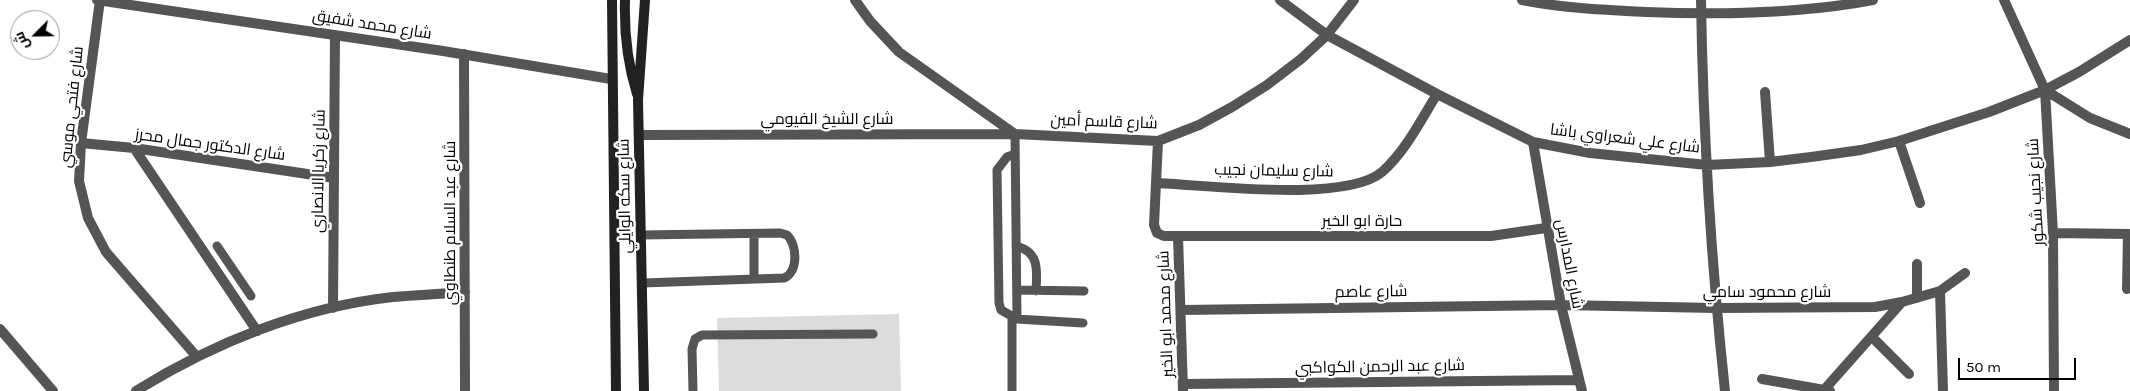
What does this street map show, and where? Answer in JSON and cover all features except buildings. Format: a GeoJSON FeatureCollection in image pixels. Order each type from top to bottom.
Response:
{"type":"FeatureCollection","features":[{"type":"Feature","properties":{"kind":"main road","name":"شارع سكه الوايلي"},"geometry":{"type":"LineString","coordinates":[[612,0],[611,79],[616,391]]}},
{"type":"Feature","properties":{"kind":"main road"},"geometry":{"type":"LineString","coordinates":[[625,0],[624,37],[629,70],[638,100]]}},
{"type":"Feature","properties":{"kind":"main road","name":"شارع سكه الوايلي"},"geometry":{"type":"LineString","coordinates":[[644,391],[638,100],[645,0]]}},
{"type":"Feature","properties":{"kind":"street","name":"شارع محمد شفيق"},"geometry":{"type":"LineString","coordinates":[[99,0],[464,54],[611,79]]}},
{"type":"Feature","properties":{"kind":"street","name":"شارع فتحي موسي"},"geometry":{"type":"LineString","coordinates":[[99,0],[81,143],[79,181],[88,218],[106,252],[197,357]]}},
{"type":"Feature","properties":{"kind":"street"},"geometry":{"type":"LineString","coordinates":[[856,0],[870,21],[899,52],[1015,134]]}},
{"type":"Feature","properties":{"kind":"street","name":"شارع علي شعراوي باشا"},"geometry":{"type":"LineString","coordinates":[[1280,0],[1327,35],[1532,142],[1617,156],[1707,165],[1770,162],[1861,150],[1899,141],[1989,112],[2045,90],[2079,72],[2130,40]]}},
{"type":"Feature","properties":{"kind":"street","name":"شارع قاسم أمين"},"geometry":{"type":"LineString","coordinates":[[1015,134],[1158,141],[1199,125],[1232,107],[1301,60],[1327,35],[1354,0]]}},
{"type":"Feature","properties":{"kind":"street"},"geometry":{"type":"LineString","coordinates":[[1522,0],[1582,9],[1701,14],[1807,9],[1873,0]]}},
{"type":"Feature","properties":{"kind":"street"},"geometry":{"type":"LineString","coordinates":[[1700,0],[1707,165],[1716,308],[1724,391]]}},
{"type":"Feature","properties":{"kind":"street","name":"شارع نجيب شكور"},"geometry":{"type":"LineString","coordinates":[[2004,0],[2045,90],[2054,233],[2054,391]]}},
{"type":"Feature","properties":{"kind":"street","name":"شارع زكريا الانصاري"},"geometry":{"type":"LineString","coordinates":[[333,308],[336,35]]}},
{"type":"Feature","properties":{"kind":"street","name":"شارع عبد السلام طنطاوي"},"geometry":{"type":"LineString","coordinates":[[464,54],[465,391]]}},
{"type":"Feature","properties":{"kind":"street"},"geometry":{"type":"LineString","coordinates":[[2045,90],[2090,118],[2130,134]]}},
{"type":"Feature","properties":{"kind":"street"},"geometry":{"type":"LineString","coordinates":[[1765,92],[1770,162]]}},
{"type":"Feature","properties":{"kind":"street","name":"شارع سليمان نجيب"},"geometry":{"type":"LineString","coordinates":[[1156,183],[1284,189],[1337,189],[1359,184],[1372,178],[1391,163],[1437,94]]}},
{"type":"Feature","properties":{"kind":"street","name":"شارع الشيخ الفيومي"},"geometry":{"type":"LineString","coordinates":[[639,134],[1015,134]]}},
{"type":"Feature","properties":{"kind":"street"},"geometry":{"type":"LineString","coordinates":[[1156,183],[1158,141]]}},
{"type":"Feature","properties":{"kind":"street"},"geometry":{"type":"LineString","coordinates":[[1899,141],[1920,203]]}},
{"type":"Feature","properties":{"kind":"street","name":"شارع المدارس"},"geometry":{"type":"LineString","coordinates":[[1532,142],[1561,305],[1582,391]]}},
{"type":"Feature","properties":{"kind":"street","name":"شارع الدكتور جمال محرز"},"geometry":{"type":"LineString","coordinates":[[81,143],[134,148],[334,178]]}},
{"type":"Feature","properties":{"kind":"street"},"geometry":{"type":"LineString","coordinates":[[134,148],[257,331]]}},
{"type":"Feature","properties":{"kind":"street","name":"حارة ابو الخير"},"geometry":{"type":"LineString","coordinates":[[1156,183],[1154,225],[1157,233],[1164,236],[1491,236],[1546,228]]}},
{"type":"Feature","properties":{"kind":"street"},"geometry":{"type":"LineString","coordinates":[[2054,233],[2129,234],[2127,289]]}},
{"type":"Feature","properties":{"kind":"street","name":"شارع محمد ابو الخير"},"geometry":{"type":"LineString","coordinates":[[1178,236],[1183,388]]}},
{"type":"Feature","properties":{"kind":"street"},"geometry":{"type":"LineString","coordinates":[[1917,264],[1917,298]]}},
{"type":"Feature","properties":{"kind":"street","name":"شارع محمود سامي"},"geometry":{"type":"LineString","coordinates":[[1561,305],[1716,308],[1875,306],[1902,302],[1940,291],[1965,273]]}},
{"type":"Feature","properties":{"kind":"street"},"geometry":{"type":"LineString","coordinates":[[1940,291],[1943,391]]}},
{"type":"Feature","properties":{"kind":"street"},"geometry":{"type":"LineString","coordinates":[[136,391],[197,357],[257,331],[333,308],[391,297],[465,292]]}},
{"type":"Feature","properties":{"kind":"street"},"geometry":{"type":"LineString","coordinates":[[1762,379],[1826,390],[1902,302]]}},
{"type":"Feature","properties":{"kind":"street","name":"شارع عاصم"},"geometry":{"type":"LineString","coordinates":[[1181,310],[1561,305]]}},
{"type":"Feature","properties":{"kind":"street"},"geometry":{"type":"LineString","coordinates":[[0,329],[53,391]]}},
{"type":"Feature","properties":{"kind":"street"},"geometry":{"type":"LineString","coordinates":[[1872,337],[1909,374]]}},
{"type":"Feature","properties":{"kind":"street","name":"شارع عبد الرحمن الكواكبي"},"geometry":{"type":"LineString","coordinates":[[1183,388],[1578,380]]}},
{"type":"Feature","properties":{"kind":"lane"},"geometry":{"type":"LineString","coordinates":[[1012,391],[1017,290],[1015,134]]}},
{"type":"Feature","properties":{"kind":"lane"},"geometry":{"type":"LineString","coordinates":[[1015,154],[1000,163],[997,170],[999,303],[1001,310],[1015,318],[1083,323]]}},
{"type":"Feature","properties":{"kind":"lane"},"geometry":{"type":"LineString","coordinates":[[641,234],[787,235],[794,245],[794,263],[790,275],[784,278],[643,284]]}},
{"type":"Feature","properties":{"kind":"lane"},"geometry":{"type":"LineString","coordinates":[[754,234],[754,279]]}},
{"type":"Feature","properties":{"kind":"lane"},"geometry":{"type":"LineString","coordinates":[[217,246],[251,296]]}},
{"type":"Feature","properties":{"kind":"lane"},"geometry":{"type":"LineString","coordinates":[[1016,246],[1023,248],[1034,256],[1037,263],[1036,291]]}},
{"type":"Feature","properties":{"kind":"lane"},"geometry":{"type":"LineString","coordinates":[[231,292],[243,284]]}},
{"type":"Feature","properties":{"kind":"lane"},"geometry":{"type":"LineString","coordinates":[[1017,290],[1084,291]]}},
{"type":"Feature","properties":{"kind":"lane"},"geometry":{"type":"LineString","coordinates":[[693,391],[692,349],[695,339],[702,335],[873,334]]}},
{"type":"Feature","properties":{"kind":"shaded area"},"geometry":{"type":"Polygon","coordinates":[[[899,314],[901,391],[719,391],[717,318],[899,314]]]}}]}
